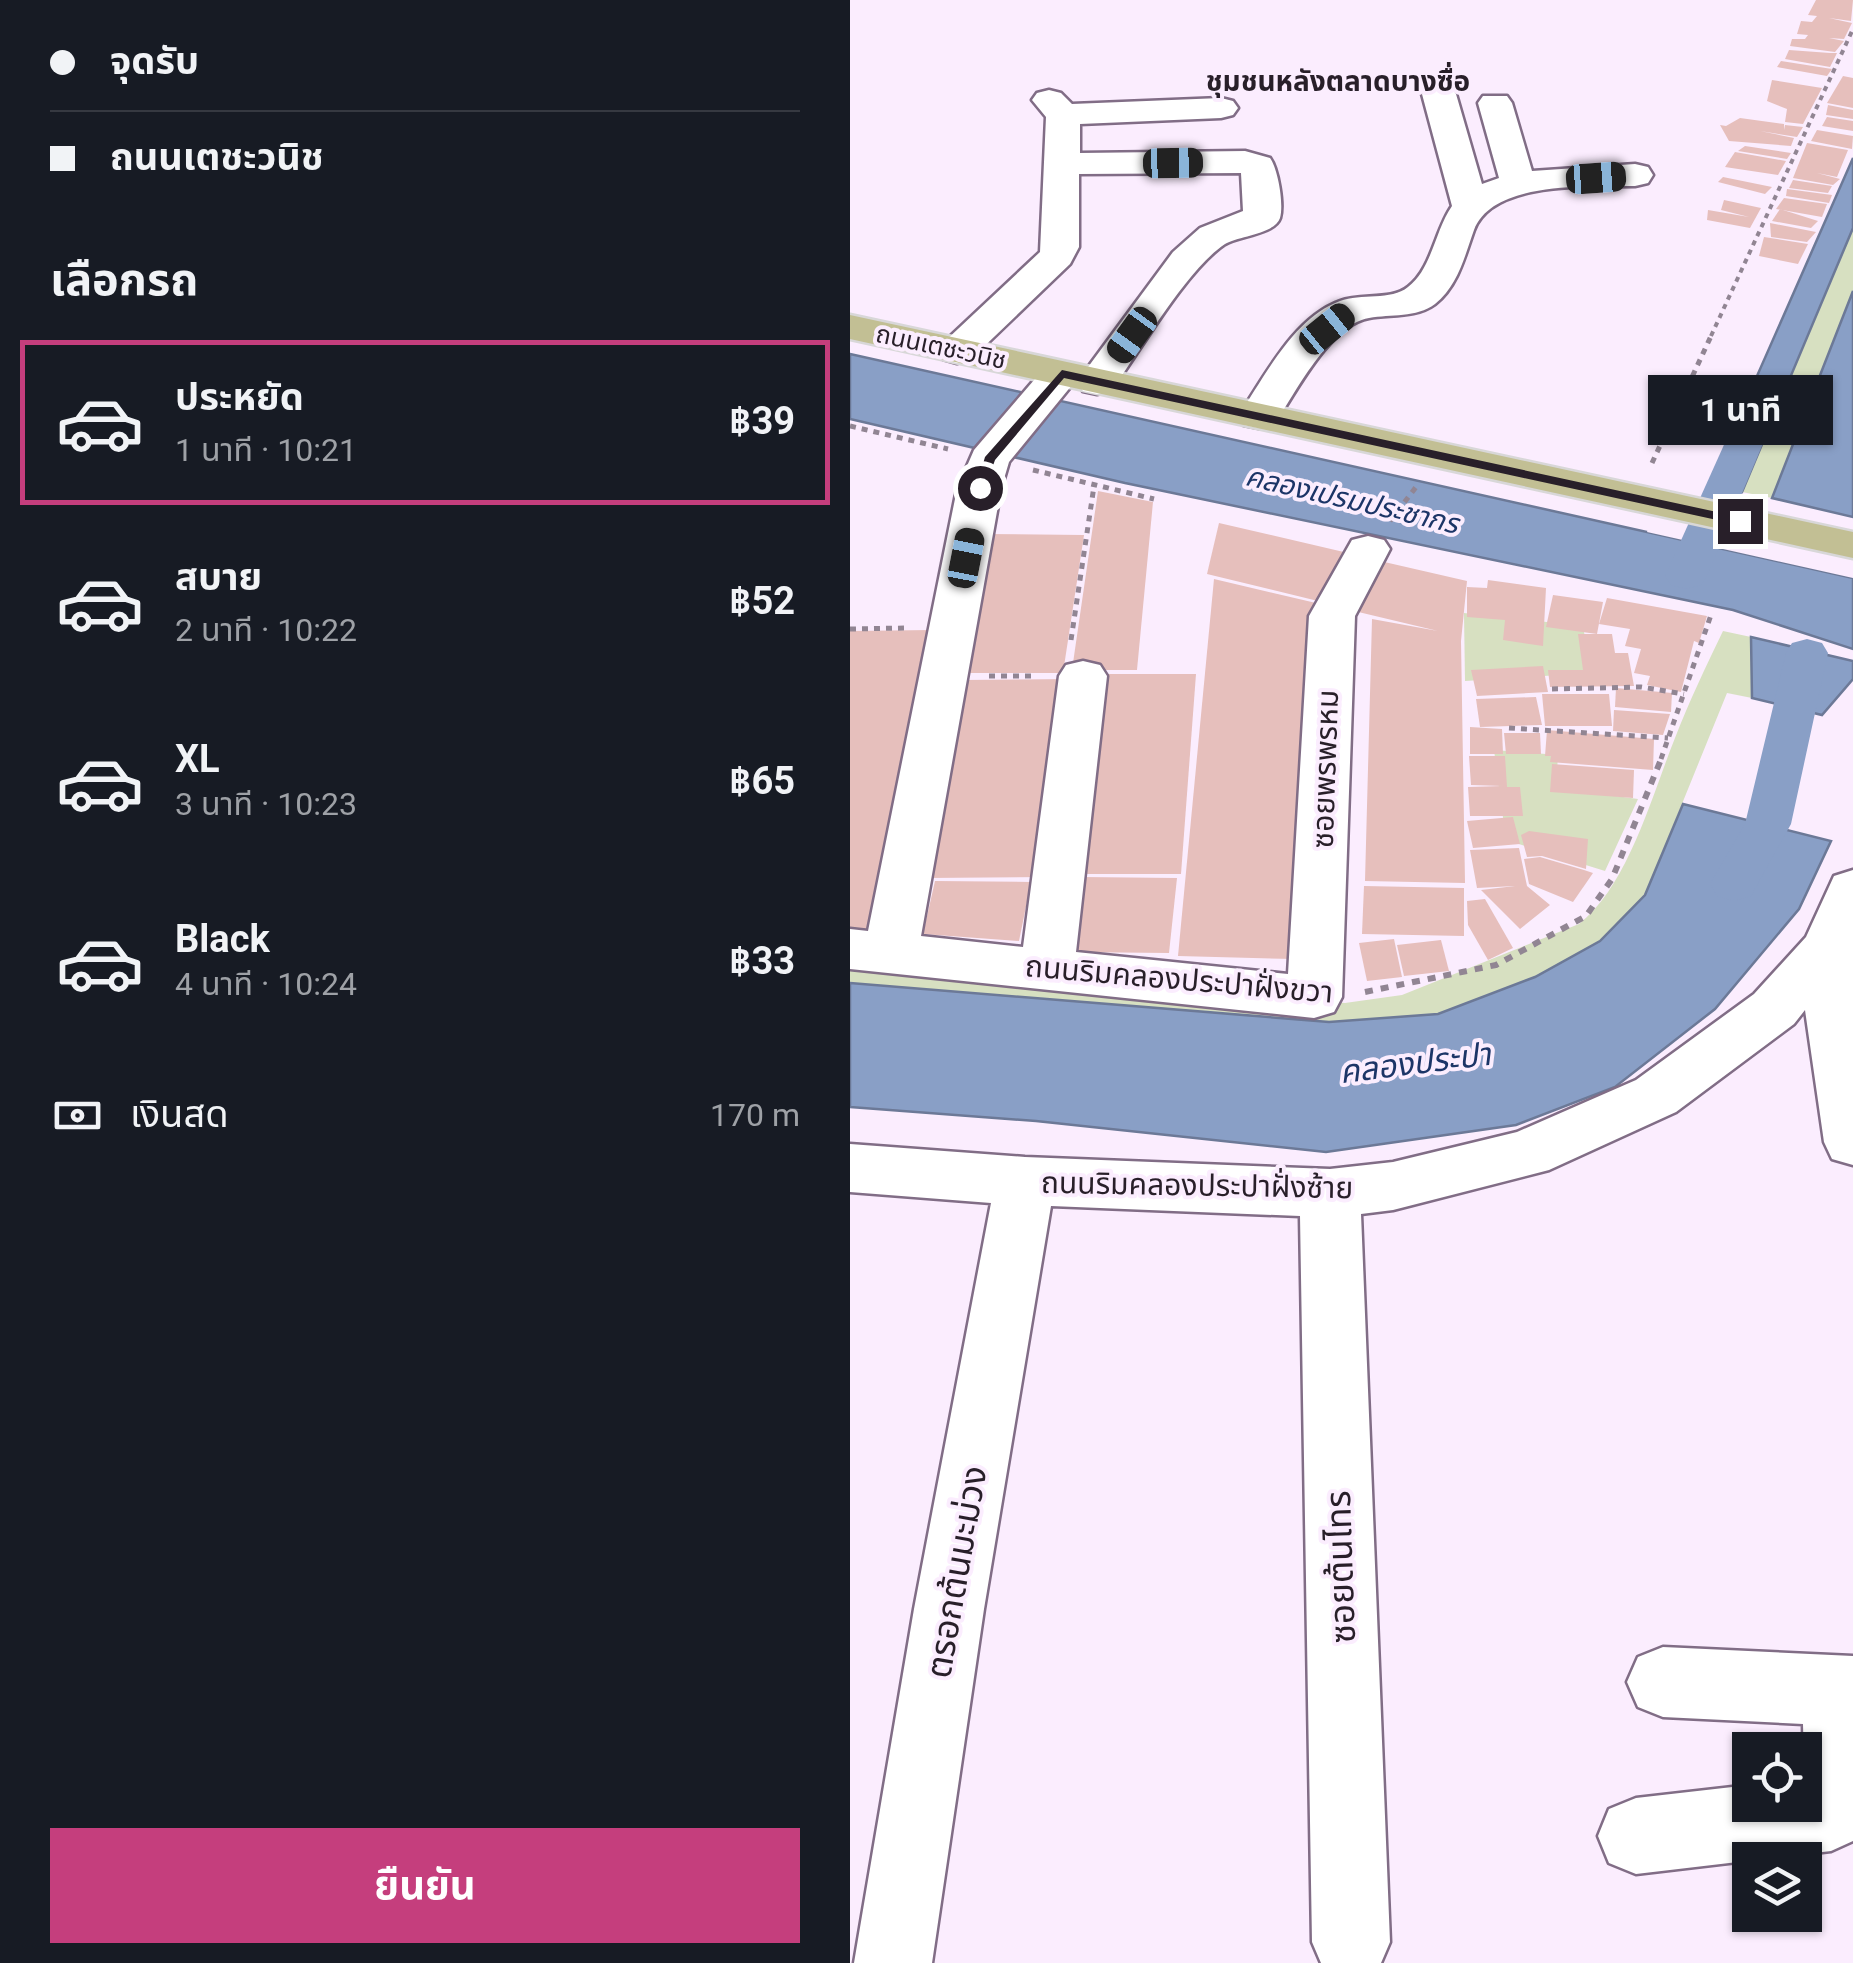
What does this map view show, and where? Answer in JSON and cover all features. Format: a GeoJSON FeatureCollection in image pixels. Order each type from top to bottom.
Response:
{"type":"FeatureCollection","features":[{"type":"Feature","properties":{"kind":"main road","name":"ถนนเตชะวนิช"},"geometry":{"type":"LineString","coordinates":[[850,328],[957,351],[1067,384],[1655,491],[1853,545]]}},
{"type":"Feature","properties":{"kind":"street"},"geometry":{"type":"LineString","coordinates":[[1440,94],[1471,208]]}},
{"type":"Feature","properties":{"kind":"street"},"geometry":{"type":"LineString","coordinates":[[1495,102],[1518,183]]}},
{"type":"Feature","properties":{"kind":"street"},"geometry":{"type":"LineString","coordinates":[[957,351],[1056,256],[1060,247],[1065,164],[1056,108],[1222,108]]}},
{"type":"Feature","properties":{"kind":"street"},"geometry":{"type":"LineString","coordinates":[[870,951],[944,676],[980,488],[992,456],[1212,236],[1262,217],[1258,165],[1065,164]]}},
{"type":"Feature","properties":{"kind":"street"},"geometry":{"type":"LineString","coordinates":[[1259,416],[1307,345],[1346,313],[1414,301],[1424,294],[1439,274],[1460,217],[1502,186],[1635,175]]}},
{"type":"Feature","properties":{"kind":"street","name":"ซอยพรพรหม"},"geometry":{"type":"LineString","coordinates":[[1314,997],[1332,616],[1375,540]]}},
{"type":"Feature","properties":{"kind":"street"},"geometry":{"type":"LineString","coordinates":[[1047,969],[1074,676]]}},
{"type":"Feature","properties":{"kind":"street","name":"ถนนริมคลองประปาฝั่งซ้าย"},"geometry":{"type":"LineString","coordinates":[[850,1168],[1025,1181],[1330,1194],[1393,1186],[1528,1153],[1656,1096],[1774,1009],[1829,948],[1853,888]]}},
{"type":"Feature","properties":{"kind":"street"},"geometry":{"type":"LineString","coordinates":[[1829,948],[1835,1036],[1853,1142]]}},
{"type":"Feature","properties":{"kind":"street","name":"ถนนริมคลองประปาฝั่งขวา"},"geometry":{"type":"LineString","coordinates":[[870,951],[1314,997]]}},
{"type":"Feature","properties":{"kind":"street","name":"ตรอกต้นมะม่วง"},"geometry":{"type":"LineString","coordinates":[[893,1963],[949,1609],[1025,1181]]}},
{"type":"Feature","properties":{"kind":"street","name":"ซอยต้นไทร"},"geometry":{"type":"LineString","coordinates":[[1330,1194],[1351,1942]]}},
{"type":"Feature","properties":{"kind":"street"},"geometry":{"type":"LineString","coordinates":[[1636,1836],[1831,1814],[1842,1796],[1846,1690],[1663,1682]]}},
{"type":"Feature","properties":{"kind":"path"},"geometry":{"type":"LineString","coordinates":[[1655,491],[1853,28]]}},
{"type":"Feature","properties":{"kind":"path"},"geometry":{"type":"LineString","coordinates":[[944,676],[1074,676],[1094,486]]}},
{"type":"Feature","properties":{"kind":"path"},"geometry":{"type":"LineString","coordinates":[[1375,540],[1410,494]]}},
{"type":"Feature","properties":{"kind":"path","name":"ถนนริมคลองประปาฝั่งขวา"},"geometry":{"type":"LineString","coordinates":[[1314,997],[1397,988],[1496,965],[1586,916],[1612,879],[1712,614]]}},
{"type":"Feature","properties":{"kind":"path"},"geometry":{"type":"LineString","coordinates":[[1552,689],[1640,687],[1684,694]]}},
{"type":"Feature","properties":{"kind":"path"},"geometry":{"type":"LineString","coordinates":[[1509,728],[1668,738]]}},
{"type":"Feature","properties":{"kind":"green space"},"geometry":{"type":"Polygon","coordinates":[[[1853,228],[1853,291],[1772,498],[1742,492],[1853,228]]]}},
{"type":"Feature","properties":{"kind":"green space"},"geometry":{"type":"Polygon","coordinates":[[[1464,613],[1583,626],[1591,673],[1465,681],[1464,613]]]}},
{"type":"Feature","properties":{"kind":"green space"},"geometry":{"type":"Polygon","coordinates":[[[1723,631],[1751,637],[1752,698],[1727,693],[1645,895],[1600,941],[1535,977],[1438,1014],[1329,1022],[850,983],[850,962],[1345,1003],[1402,995],[1579,924],[1596,907],[1625,863],[1723,631]]]}},
{"type":"Feature","properties":{"kind":"green space"},"geometry":{"type":"Polygon","coordinates":[[[1494,750],[1558,755],[1556,788],[1638,799],[1605,871],[1506,840],[1494,750]]]}},
{"type":"Feature","properties":{"kind":"water"},"geometry":{"type":"Polygon","coordinates":[[[1853,158],[1853,228],[1742,492],[1709,485],[1853,158]]]}},
{"type":"Feature","properties":{"kind":"water"},"geometry":{"type":"Polygon","coordinates":[[[1853,291],[1853,517],[1772,498],[1853,291]]]}},
{"type":"Feature","properties":{"kind":"water","name":"คลองเปรมประชากร"},"geometry":{"type":"Polygon","coordinates":[[[850,354],[1853,578],[1853,649],[1733,610],[1125,483],[850,419],[850,354]]]}},
{"type":"Feature","properties":{"kind":"water"},"geometry":{"type":"Polygon","coordinates":[[[1751,637],[1853,661],[1853,679],[1822,715],[1752,698],[1751,637]]]}},
{"type":"Feature","properties":{"kind":"water"},"geometry":{"type":"Polygon","coordinates":[[[1683,804],[1831,841],[1799,909],[1715,1009],[1615,1087],[1516,1125],[1326,1152],[1036,1121],[850,1107],[850,983],[1329,1022],[1438,1014],[1535,977],[1600,941],[1645,895],[1683,804]]]}},
{"type":"Feature","properties":{"kind":"pier"},"geometry":{"type":"Polygon","coordinates":[[[1649,527],[1853,573],[1853,578],[1647,532],[1649,527]]]}},
{"type":"Feature","properties":{"kind":"building"},"geometry":{"type":"Polygon","coordinates":[[[1816,0],[1853,0],[1851,21],[1829,18],[1852,23],[1844,39],[1829,38],[1844,41],[1835,52],[1790,46],[1792,39],[1805,39],[1808,35],[1797,34],[1801,21],[1812,22],[1817,16],[1808,15],[1816,0]]]}},
{"type":"Feature","properties":{"kind":"building"},"geometry":{"type":"Polygon","coordinates":[[[1789,50],[1837,53],[1830,67],[1785,59],[1789,50]]]}},
{"type":"Feature","properties":{"kind":"building"},"geometry":{"type":"Polygon","coordinates":[[[1781,61],[1832,69],[1827,76],[1777,67],[1781,61]]]}},
{"type":"Feature","properties":{"kind":"building"},"geometry":{"type":"Polygon","coordinates":[[[1843,76],[1853,78],[1853,108],[1827,103],[1843,76]]]}},
{"type":"Feature","properties":{"kind":"building"},"geometry":{"type":"Polygon","coordinates":[[[1772,80],[1822,88],[1803,124],[1785,122],[1787,109],[1767,101],[1772,80]]]}},
{"type":"Feature","properties":{"kind":"building"},"geometry":{"type":"Polygon","coordinates":[[[1828,105],[1853,110],[1853,119],[1826,115],[1828,105]]]}},
{"type":"Feature","properties":{"kind":"building"},"geometry":{"type":"Polygon","coordinates":[[[1827,117],[1853,121],[1853,131],[1822,126],[1827,117]]]}},
{"type":"Feature","properties":{"kind":"building"},"geometry":{"type":"Polygon","coordinates":[[[1740,118],[1784,124],[1784,130],[1785,125],[1803,127],[1797,137],[1760,131],[1794,138],[1791,146],[1729,141],[1720,125],[1740,118]]]}},
{"type":"Feature","properties":{"kind":"building"},"geometry":{"type":"Polygon","coordinates":[[[1817,130],[1853,136],[1852,149],[1811,141],[1817,130]]]}},
{"type":"Feature","properties":{"kind":"building"},"geometry":{"type":"Polygon","coordinates":[[[1807,143],[1848,150],[1837,177],[1817,173],[1840,179],[1833,185],[1793,178],[1807,143]]]}},
{"type":"Feature","properties":{"kind":"building"},"geometry":{"type":"Polygon","coordinates":[[[1745,146],[1791,153],[1787,159],[1738,151],[1745,146]]]}},
{"type":"Feature","properties":{"kind":"building"},"geometry":{"type":"Polygon","coordinates":[[[1735,152],[1786,161],[1778,175],[1725,167],[1735,152]]]}},
{"type":"Feature","properties":{"kind":"building"},"geometry":{"type":"Polygon","coordinates":[[[1723,177],[1772,187],[1765,194],[1718,182],[1723,177]]]}},
{"type":"Feature","properties":{"kind":"building"},"geometry":{"type":"Polygon","coordinates":[[[1793,180],[1832,186],[1828,193],[1789,188],[1793,180]]]}},
{"type":"Feature","properties":{"kind":"building"},"geometry":{"type":"Polygon","coordinates":[[[1787,189],[1832,195],[1829,203],[1786,196],[1787,189]]]}},
{"type":"Feature","properties":{"kind":"building"},"geometry":{"type":"Polygon","coordinates":[[[1784,198],[1827,204],[1822,217],[1776,209],[1784,198]]]}},
{"type":"Feature","properties":{"kind":"building"},"geometry":{"type":"Polygon","coordinates":[[[1724,200],[1761,208],[1750,228],[1707,220],[1708,210],[1749,217],[1721,210],[1724,200]]]}},
{"type":"Feature","properties":{"kind":"building"},"geometry":{"type":"Polygon","coordinates":[[[1780,209],[1818,221],[1811,228],[1772,221],[1780,209]]]}},
{"type":"Feature","properties":{"kind":"building"},"geometry":{"type":"Polygon","coordinates":[[[1770,223],[1816,232],[1807,242],[1771,237],[1770,223]]]}},
{"type":"Feature","properties":{"kind":"building"},"geometry":{"type":"Polygon","coordinates":[[[1764,237],[1808,244],[1798,264],[1759,256],[1764,237]]]}},
{"type":"Feature","properties":{"kind":"building"},"geometry":{"type":"Polygon","coordinates":[[[1098,491],[1153,502],[1137,670],[1072,670],[1098,491]]]}},
{"type":"Feature","properties":{"kind":"building"},"geometry":{"type":"Polygon","coordinates":[[[1219,523],[1348,553],[1318,601],[1207,574],[1219,523]]]}},
{"type":"Feature","properties":{"kind":"building"},"geometry":{"type":"Polygon","coordinates":[[[984,534],[1084,535],[1063,673],[956,673],[984,534]]]}},
{"type":"Feature","properties":{"kind":"building"},"geometry":{"type":"Polygon","coordinates":[[[1380,561],[1467,581],[1461,641],[1465,883],[1365,881],[1372,619],[1438,631],[1350,610],[1380,561]]]}},
{"type":"Feature","properties":{"kind":"building"},"geometry":{"type":"Polygon","coordinates":[[[1214,579],[1316,603],[1293,959],[1178,956],[1214,579]]]}},
{"type":"Feature","properties":{"kind":"building"},"geometry":{"type":"Polygon","coordinates":[[[1488,580],[1546,588],[1543,646],[1503,640],[1505,620],[1467,617],[1467,587],[1487,588],[1488,580]]]}},
{"type":"Feature","properties":{"kind":"building"},"geometry":{"type":"Polygon","coordinates":[[[1553,595],[1603,602],[1597,634],[1546,627],[1553,595]]]}},
{"type":"Feature","properties":{"kind":"building"},"geometry":{"type":"Polygon","coordinates":[[[1607,598],[1707,616],[1699,643],[1694,641],[1681,692],[1647,685],[1650,676],[1634,673],[1641,649],[1625,646],[1630,629],[1599,624],[1607,598]]]}},
{"type":"Feature","properties":{"kind":"building"},"geometry":{"type":"Polygon","coordinates":[[[932,630],[875,933],[850,933],[850,631],[932,630]]]}},
{"type":"Feature","properties":{"kind":"building"},"geometry":{"type":"Polygon","coordinates":[[[1578,634],[1612,634],[1615,653],[1628,653],[1634,686],[1550,687],[1548,670],[1583,670],[1578,634]]]}},
{"type":"Feature","properties":{"kind":"building"},"geometry":{"type":"Polygon","coordinates":[[[1543,666],[1548,692],[1477,696],[1471,670],[1543,666]]]}},
{"type":"Feature","properties":{"kind":"building"},"geometry":{"type":"Polygon","coordinates":[[[1102,674],[1196,674],[1181,874],[1077,874],[1102,674]]]}},
{"type":"Feature","properties":{"kind":"building"},"geometry":{"type":"Polygon","coordinates":[[[1073,679],[1048,877],[927,878],[963,680],[1073,679]]]}},
{"type":"Feature","properties":{"kind":"building"},"geometry":{"type":"Polygon","coordinates":[[[1616,688],[1672,693],[1671,712],[1615,707],[1616,688]]]}},
{"type":"Feature","properties":{"kind":"building"},"geometry":{"type":"Polygon","coordinates":[[[1542,694],[1609,694],[1612,726],[1545,726],[1542,694]]]}},
{"type":"Feature","properties":{"kind":"building"},"geometry":{"type":"Polygon","coordinates":[[[1536,697],[1542,725],[1480,727],[1476,699],[1536,697]]]}},
{"type":"Feature","properties":{"kind":"building"},"geometry":{"type":"Polygon","coordinates":[[[1614,710],[1670,714],[1663,735],[1613,731],[1614,710]]]}},
{"type":"Feature","properties":{"kind":"building"},"geometry":{"type":"Polygon","coordinates":[[[1470,727],[1502,729],[1503,754],[1470,754],[1470,727]]]}},
{"type":"Feature","properties":{"kind":"building"},"geometry":{"type":"Polygon","coordinates":[[[1547,730],[1654,739],[1653,770],[1550,762],[1551,756],[1545,756],[1547,730]]]}},
{"type":"Feature","properties":{"kind":"building"},"geometry":{"type":"Polygon","coordinates":[[[1504,733],[1540,733],[1541,754],[1506,754],[1504,733]]]}},
{"type":"Feature","properties":{"kind":"building"},"geometry":{"type":"Polygon","coordinates":[[[1469,756],[1505,756],[1507,787],[1520,787],[1523,816],[1470,816],[1468,787],[1503,786],[1471,785],[1469,756]]]}},
{"type":"Feature","properties":{"kind":"building"},"geometry":{"type":"Polygon","coordinates":[[[1552,764],[1634,770],[1633,798],[1550,792],[1552,764]]]}},
{"type":"Feature","properties":{"kind":"building"},"geometry":{"type":"Polygon","coordinates":[[[1513,817],[1520,844],[1473,848],[1467,821],[1513,817]]]}},
{"type":"Feature","properties":{"kind":"building"},"geometry":{"type":"Polygon","coordinates":[[[1529,831],[1588,839],[1586,869],[1542,856],[1527,857],[1521,835],[1529,831]]]}},
{"type":"Feature","properties":{"kind":"building"},"geometry":{"type":"Polygon","coordinates":[[[1519,848],[1527,886],[1550,905],[1520,929],[1481,890],[1515,886],[1477,888],[1470,850],[1519,848]]]}},
{"type":"Feature","properties":{"kind":"building"},"geometry":{"type":"Polygon","coordinates":[[[1540,857],[1593,873],[1573,902],[1529,884],[1524,859],[1540,857]]]}},
{"type":"Feature","properties":{"kind":"building"},"geometry":{"type":"Polygon","coordinates":[[[1082,877],[1177,878],[1169,953],[1071,952],[1082,877]]]}},
{"type":"Feature","properties":{"kind":"building"},"geometry":{"type":"Polygon","coordinates":[[[935,881],[1031,882],[1019,941],[923,934],[935,881]]]}},
{"type":"Feature","properties":{"kind":"building"},"geometry":{"type":"Polygon","coordinates":[[[1364,886],[1464,888],[1464,936],[1362,934],[1364,886]]]}},
{"type":"Feature","properties":{"kind":"building"},"geometry":{"type":"Polygon","coordinates":[[[1485,899],[1513,948],[1488,960],[1468,925],[1467,901],[1485,899]]]}},
{"type":"Feature","properties":{"kind":"building"},"geometry":{"type":"Polygon","coordinates":[[[1394,939],[1402,977],[1367,981],[1359,943],[1394,939]]]}},
{"type":"Feature","properties":{"kind":"building"},"geometry":{"type":"Polygon","coordinates":[[[1441,940],[1449,971],[1404,976],[1397,945],[1441,940]]]}},
{"type":"Feature","properties":{"kind":"waterway"},"geometry":{"type":"LineString","coordinates":[[1686,576],[1751,427]]}},
{"type":"Feature","properties":{"kind":"waterway","name":"คลองประปา"},"geometry":{"type":"LineString","coordinates":[[1734,884],[1768,824],[1807,653]]}},
{"type":"Feature","properties":{"kind":"district","name":"ชุมชนหลังตลาดบางซื่อ"},"geometry":{"type":"Point","coordinates":[1338,81]}},
{"type":"Feature","properties":{"kind":"route"},"geometry":{"type":"LineString","coordinates":[[980,488],[989,460],[1062,374],[1740,521]]}}]}
